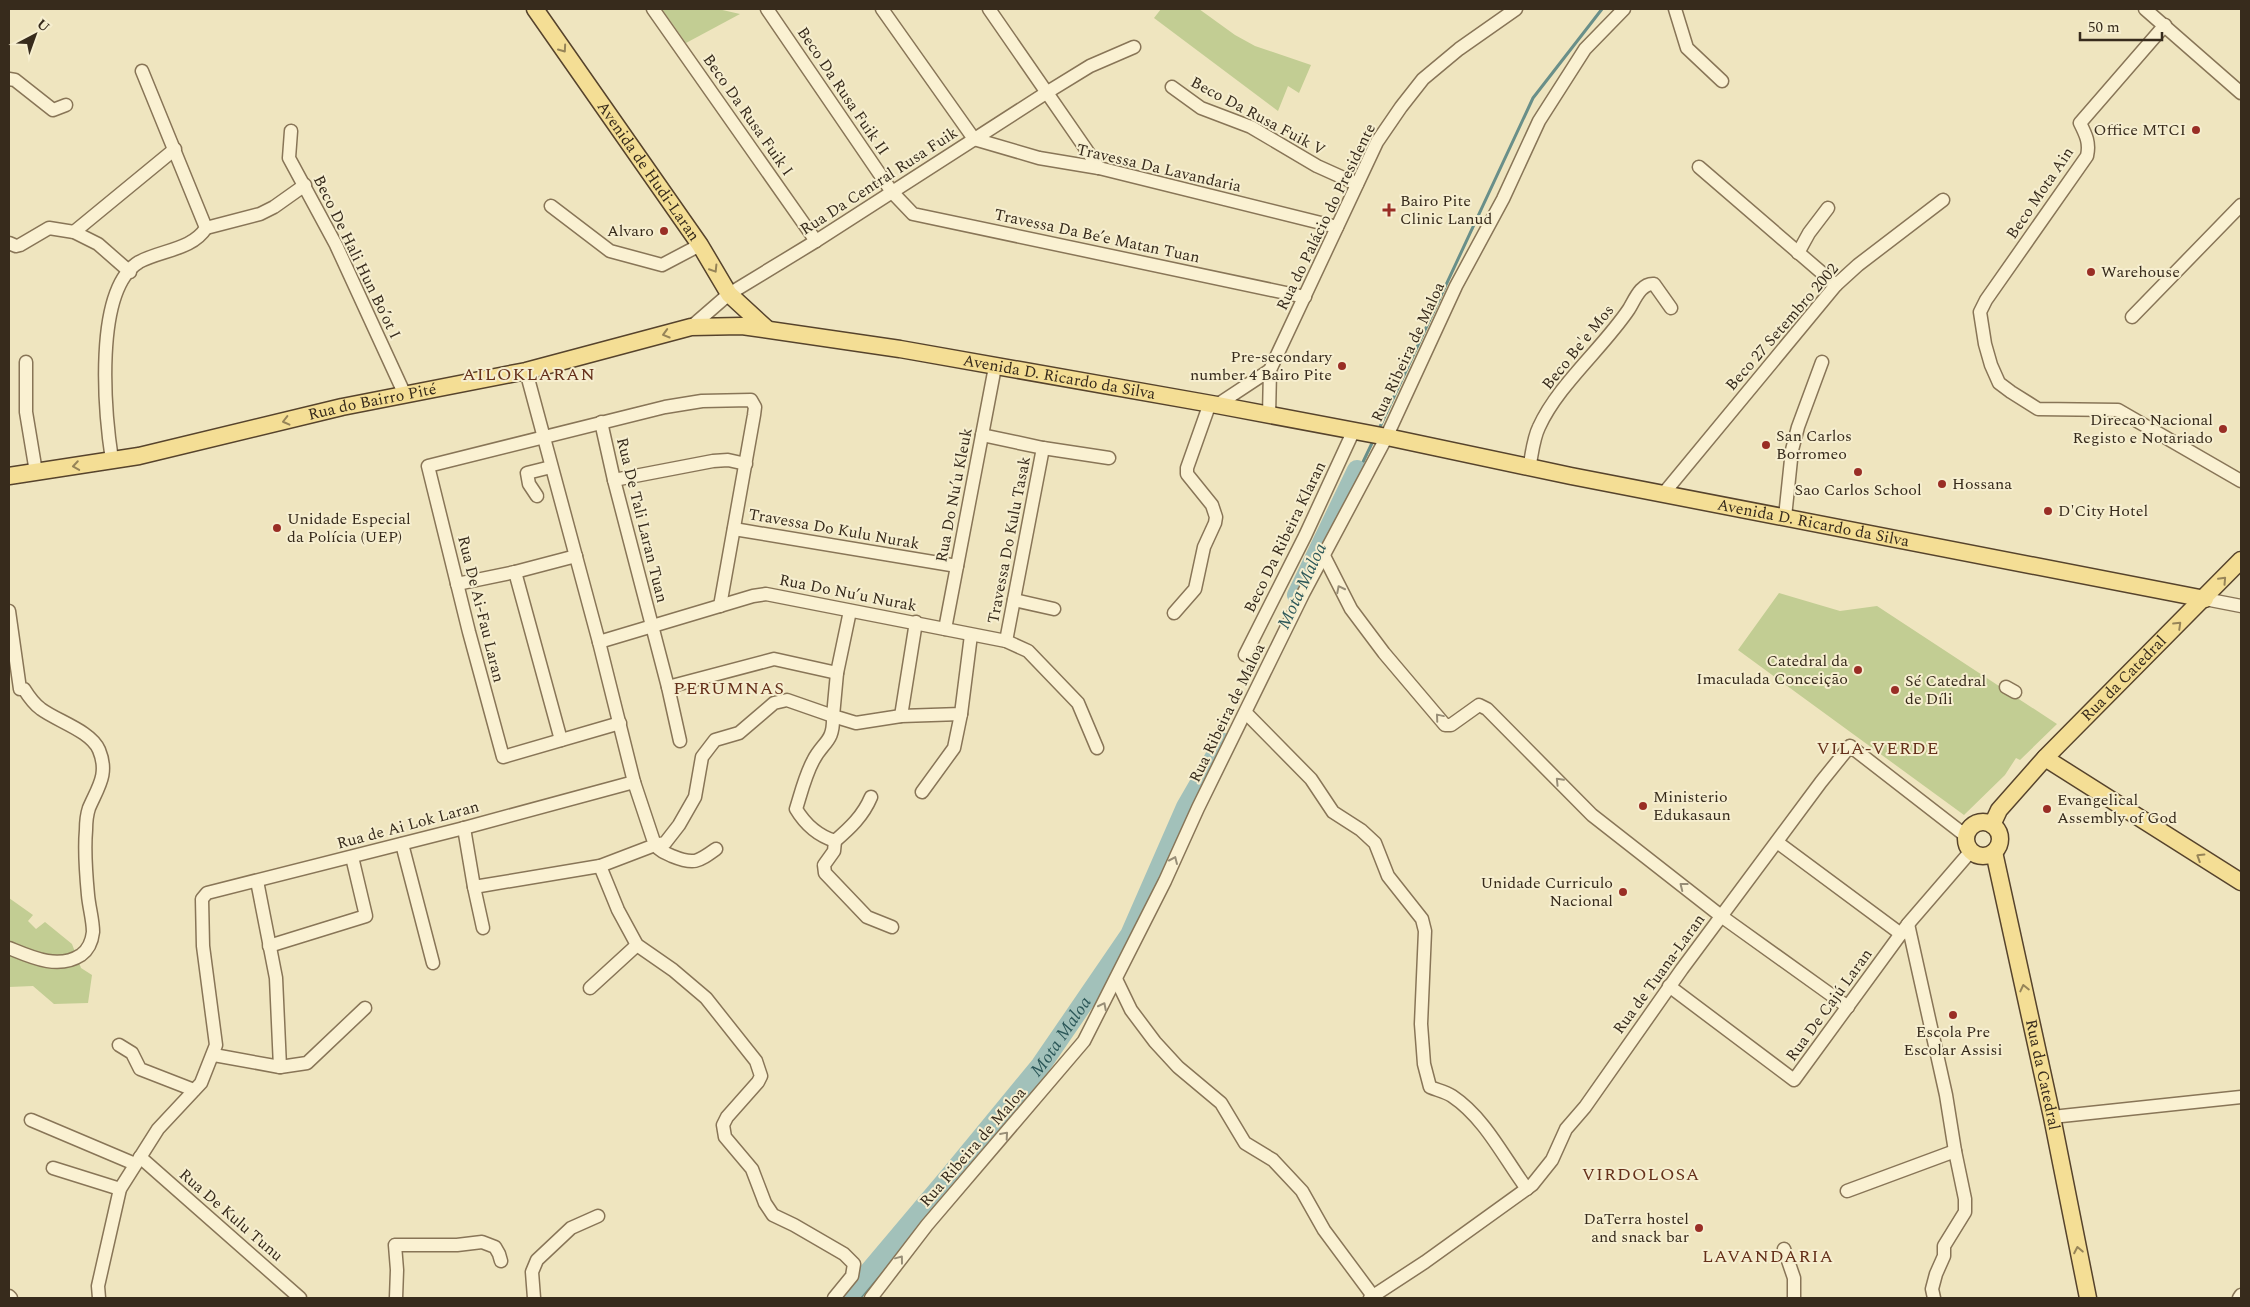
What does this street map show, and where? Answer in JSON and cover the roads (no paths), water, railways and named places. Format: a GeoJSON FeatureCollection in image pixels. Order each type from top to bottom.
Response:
{"type":"FeatureCollection","features":[{"type":"Feature","properties":{"kind":"main road","name":"Avenida de Hudi-Laran"},"geometry":{"type":"LineString","coordinates":[[535,9],[700,245],[729,294],[766,328]]}},
{"type":"Feature","properties":{"kind":"main road","name":"Rua do Bairro Pité"},"geometry":{"type":"LineString","coordinates":[[9,476],[160,451],[342,407],[526,371],[691,327],[766,328]]}},
{"type":"Feature","properties":{"kind":"main road","name":"Avenida D. Ricardo da Silva"},"geometry":{"type":"LineString","coordinates":[[766,328],[900,349],[1214,404],[1382,436],[1529,468],[2205,599]]}},
{"type":"Feature","properties":{"kind":"main road","name":"Rua da Catedral"},"geometry":{"type":"LineString","coordinates":[[1992,825],[1999,810],[2045,758],[2205,599],[2241,560]]}},
{"type":"Feature","properties":{"kind":"main road"},"geometry":{"type":"LineString","coordinates":[[2045,758],[2241,882]]}},
{"type":"Feature","properties":{"kind":"main road"},"geometry":{"type":"LineString","coordinates":[[1987,822],[1996,828],[2000,838],[1994,852],[1986,855],[1978,855],[1969,844],[1971,827],[1976,824],[1987,822]]}},
{"type":"Feature","properties":{"kind":"main road","name":"Rua da Catedral"},"geometry":{"type":"LineString","coordinates":[[1994,852],[2052,1117],[2088,1298]]}},
{"type":"Feature","properties":{"kind":"street","name":"Beco Da Rusa Fuik I"},"geometry":{"type":"LineString","coordinates":[[653,9],[816,241]]}},
{"type":"Feature","properties":{"kind":"street","name":"Beco Da Rusa Fuik II"},"geometry":{"type":"LineString","coordinates":[[767,9],[892,192]]}},
{"type":"Feature","properties":{"kind":"street"},"geometry":{"type":"LineString","coordinates":[[882,9],[974,139]]}},
{"type":"Feature","properties":{"kind":"street"},"geometry":{"type":"LineString","coordinates":[[989,9],[1099,168]]}},
{"type":"Feature","properties":{"kind":"street","name":"Rua do Palácio do Presidente"},"geometry":{"type":"LineString","coordinates":[[1270,370],[1377,142],[1423,79],[1459,49],[1516,9]]}},
{"type":"Feature","properties":{"kind":"street","name":"Rua Ribeira de Maloa"},"geometry":{"type":"LineString","coordinates":[[871,1298],[927,1225],[1084,1041],[1323,554],[1363,485],[1382,436],[1456,286],[1502,199],[1538,121],[1585,49],[1624,9]]}},
{"type":"Feature","properties":{"kind":"street"},"geometry":{"type":"LineString","coordinates":[[1675,9],[1688,48],[1722,82]]}},
{"type":"Feature","properties":{"kind":"street"},"geometry":{"type":"LineString","coordinates":[[2146,9],[2241,93]]}},
{"type":"Feature","properties":{"kind":"street","name":"Beco Mota Ain"},"geometry":{"type":"LineString","coordinates":[[2165,25],[2080,123],[2087,137],[2089,147],[2087,156],[1980,312],[1991,365],[1999,383],[2038,409],[2118,410],[2241,481]]}},
{"type":"Feature","properties":{"kind":"street","name":"Rua Da Central Rusa Fuik"},"geometry":{"type":"LineString","coordinates":[[691,327],[729,294],[816,241],[1046,93],[1090,66],[1134,47]]}},
{"type":"Feature","properties":{"kind":"street"},"geometry":{"type":"LineString","coordinates":[[142,71],[206,228]]}},
{"type":"Feature","properties":{"kind":"street"},"geometry":{"type":"LineString","coordinates":[[9,78],[15,80],[53,110],[66,104]]}},
{"type":"Feature","properties":{"kind":"street","name":"Beco Da Rusa Fuik V"},"geometry":{"type":"LineString","coordinates":[[1172,87],[1201,108],[1251,127],[1317,166],[1357,184]]}},
{"type":"Feature","properties":{"kind":"street","name":"Beco De Hali Hun Bo’ot I"},"geometry":{"type":"LineString","coordinates":[[291,131],[288,150],[289,158],[336,245],[405,395]]}},
{"type":"Feature","properties":{"kind":"street","name":"Travessa Da Lavandaria"},"geometry":{"type":"LineString","coordinates":[[974,139],[1039,158],[1099,168],[1337,227]]}},
{"type":"Feature","properties":{"kind":"street"},"geometry":{"type":"LineString","coordinates":[[74,232],[174,149]]}},
{"type":"Feature","properties":{"kind":"street"},"geometry":{"type":"LineString","coordinates":[[1700,167],[1836,285]]}},
{"type":"Feature","properties":{"kind":"street"},"geometry":{"type":"LineString","coordinates":[[112,460],[107,425],[106,351],[109,316],[117,293],[130,272],[138,263],[189,244],[201,236],[206,228],[260,214],[274,207],[304,185]]}},
{"type":"Feature","properties":{"kind":"street","name":"Travessa Da Be’e Matan Tuan"},"geometry":{"type":"LineString","coordinates":[[892,192],[913,214],[1305,296]]}},
{"type":"Feature","properties":{"kind":"street","name":"Beco 27 Setembro 2002"},"geometry":{"type":"LineString","coordinates":[[1664,493],[1836,285],[1858,265],[1943,200]]}},
{"type":"Feature","properties":{"kind":"street"},"geometry":{"type":"LineString","coordinates":[[2132,317],[2241,205]]}},
{"type":"Feature","properties":{"kind":"street"},"geometry":{"type":"LineString","coordinates":[[551,206],[601,245],[617,254],[662,265],[700,245]]}},
{"type":"Feature","properties":{"kind":"street"},"geometry":{"type":"LineString","coordinates":[[1798,253],[1809,233],[1828,208]]}},
{"type":"Feature","properties":{"kind":"street"},"geometry":{"type":"LineString","coordinates":[[9,243],[16,246],[20,245],[49,228],[74,232],[98,244],[130,272]]}},
{"type":"Feature","properties":{"kind":"street","name":"Beco Be'e Mos"},"geometry":{"type":"LineString","coordinates":[[1529,468],[1538,428],[1552,405],[1625,315],[1644,287],[1648,284],[1654,284],[1671,308]]}},
{"type":"Feature","properties":{"kind":"street"},"geometry":{"type":"LineString","coordinates":[[26,362],[26,412],[36,472]]}},
{"type":"Feature","properties":{"kind":"street"},"geometry":{"type":"LineString","coordinates":[[1785,518],[1792,450],[1798,427],[1822,362]]}},
{"type":"Feature","properties":{"kind":"street","name":"Rua Do Nu’u Kleuk"},"geometry":{"type":"LineString","coordinates":[[946,629],[995,367]]}},
{"type":"Feature","properties":{"kind":"street"},"geometry":{"type":"LineString","coordinates":[[1174,613],[1196,589],[1204,547],[1215,524],[1215,510],[1187,474],[1187,468],[1214,404],[1270,370]]}},
{"type":"Feature","properties":{"kind":"street"},"geometry":{"type":"LineString","coordinates":[[1269,416],[1270,370]]}},
{"type":"Feature","properties":{"kind":"street"},"geometry":{"type":"LineString","coordinates":[[526,371],[599,642],[634,782],[656,845],[660,851],[688,862],[701,860],[716,849]]}},
{"type":"Feature","properties":{"kind":"street"},"geometry":{"type":"LineString","coordinates":[[543,438],[665,407],[702,401],[747,398],[753,402],[755,407],[746,464],[720,606]]}},
{"type":"Feature","properties":{"kind":"street","name":"Rua De Tali Laran Tuan"},"geometry":{"type":"LineString","coordinates":[[601,422],[680,741]]}},
{"type":"Feature","properties":{"kind":"street","name":"Beco Da Ribeira Klaran"},"geometry":{"type":"LineString","coordinates":[[1245,655],[1355,432]]}},
{"type":"Feature","properties":{"kind":"street","name":"Travessa Do Kulu Tasak"},"geometry":{"type":"LineString","coordinates":[[982,435],[1043,448],[1006,641]]}},
{"type":"Feature","properties":{"kind":"street","name":"Rua De Ai-Fau Laran"},"geometry":{"type":"LineString","coordinates":[[543,438],[428,466],[503,757],[620,723]]}},
{"type":"Feature","properties":{"kind":"street"},"geometry":{"type":"LineString","coordinates":[[1043,448],[1109,458]]}},
{"type":"Feature","properties":{"kind":"street"},"geometry":{"type":"LineString","coordinates":[[614,480],[713,461],[728,460],[746,464]]}},
{"type":"Feature","properties":{"kind":"street"},"geometry":{"type":"LineString","coordinates":[[538,496],[529,484],[527,473],[551,467]]}},
{"type":"Feature","properties":{"kind":"street","name":"Travessa Do Kulu Nurak"},"geometry":{"type":"LineString","coordinates":[[734,529],[957,566]]}},
{"type":"Feature","properties":{"kind":"street"},"geometry":{"type":"LineString","coordinates":[[1323,554],[1351,609],[1384,653],[1445,725],[1451,726],[1479,704],[1487,709],[1592,815],[1721,916],[1848,1007]]}},
{"type":"Feature","properties":{"kind":"street"},"geometry":{"type":"LineString","coordinates":[[457,584],[515,572],[576,556]]}},
{"type":"Feature","properties":{"kind":"street"},"geometry":{"type":"LineString","coordinates":[[515,572],[562,740]]}},
{"type":"Feature","properties":{"kind":"street","name":"Rua Do Nu’u Nurak"},"geometry":{"type":"LineString","coordinates":[[599,642],[766,594],[1006,641],[1028,651],[1073,697],[1082,711],[1097,748]]}},
{"type":"Feature","properties":{"kind":"street","name":"Avenida D. Ricardo da Silva"},"geometry":{"type":"LineString","coordinates":[[2205,599],[2241,606]]}},
{"type":"Feature","properties":{"kind":"street"},"geometry":{"type":"LineString","coordinates":[[1014,600],[1054,609]]}},
{"type":"Feature","properties":{"kind":"street"},"geometry":{"type":"LineString","coordinates":[[9,610],[20,689],[24,689],[34,703],[42,710],[63,721],[93,742],[99,749],[103,776],[88,809],[86,828],[88,894],[93,932],[90,945],[86,951],[69,962],[39,959],[9,948]]}},
{"type":"Feature","properties":{"kind":"street"},"geometry":{"type":"LineString","coordinates":[[835,842],[827,839],[803,821],[796,809],[814,758],[829,740],[833,728],[838,673],[850,611]]}},
{"type":"Feature","properties":{"kind":"street"},"geometry":{"type":"LineString","coordinates":[[901,716],[916,622]]}},
{"type":"Feature","properties":{"kind":"street"},"geometry":{"type":"LineString","coordinates":[[922,792],[954,748],[962,714],[971,635]]}},
{"type":"Feature","properties":{"kind":"street"},"geometry":{"type":"LineString","coordinates":[[668,687],[774,659],[838,673]]}},
{"type":"Feature","properties":{"kind":"street"},"geometry":{"type":"LineString","coordinates":[[474,887],[600,866],[665,843],[679,825],[695,797],[702,757],[715,740],[739,732],[774,703],[787,700],[856,723],[901,716],[962,714]]}},
{"type":"Feature","properties":{"kind":"street"},"geometry":{"type":"LineString","coordinates":[[1246,713],[1311,779],[1333,812],[1369,836],[1375,843],[1388,876],[1425,923],[1421,1024],[1424,1064],[1430,1087],[1452,1097],[1478,1119],[1501,1149],[1510,1166],[1527,1189]]}},
{"type":"Feature","properties":{"kind":"street","name":"Rua de Tuana-Laran"},"geometry":{"type":"LineString","coordinates":[[1371,1297],[1425,1262],[1532,1186],[1552,1160],[1566,1129],[1586,1107],[1669,986],[1850,746],[1969,844]]}},
{"type":"Feature","properties":{"kind":"street","name":"Rua de Ai Lok Laran"},"geometry":{"type":"LineString","coordinates":[[99,1298],[98,1286],[120,1189],[158,1128],[201,1083],[214,1054],[216,1045],[203,946],[202,899],[207,893],[464,828],[634,782]]}},
{"type":"Feature","properties":{"kind":"street"},"geometry":{"type":"LineString","coordinates":[[871,797],[866,808],[851,827],[835,842],[834,851],[824,865],[826,874],[867,916],[892,927]]}},
{"type":"Feature","properties":{"kind":"street"},"geometry":{"type":"LineString","coordinates":[[464,828],[483,928]]}},
{"type":"Feature","properties":{"kind":"street"},"geometry":{"type":"LineString","coordinates":[[1777,842],[1904,929],[1946,1095],[1965,1199],[1965,1212],[1944,1246],[1944,1256],[1932,1289],[1934,1298]]}},
{"type":"Feature","properties":{"kind":"street"},"geometry":{"type":"LineString","coordinates":[[402,844],[433,963]]}},
{"type":"Feature","properties":{"kind":"street","name":"Rua De Cajú Laran"},"geometry":{"type":"LineString","coordinates":[[1669,986],[1794,1080],[1904,929],[1969,844]]}},
{"type":"Feature","properties":{"kind":"street"},"geometry":{"type":"LineString","coordinates":[[269,946],[366,916],[352,857]]}},
{"type":"Feature","properties":{"kind":"street"},"geometry":{"type":"LineString","coordinates":[[600,866],[618,910],[637,945],[673,970],[706,998],[756,1061],[761,1076],[758,1082],[727,1117],[723,1125],[726,1137],[752,1170],[765,1203],[773,1215],[835,1249],[854,1264],[852,1276],[834,1298]]}},
{"type":"Feature","properties":{"kind":"street"},"geometry":{"type":"LineString","coordinates":[[257,881],[276,978],[280,1067]]}},
{"type":"Feature","properties":{"kind":"street"},"geometry":{"type":"LineString","coordinates":[[590,988],[637,945]]}},
{"type":"Feature","properties":{"kind":"street"},"geometry":{"type":"LineString","coordinates":[[1116,979],[1130,1010],[1154,1042],[1178,1067],[1221,1103],[1245,1143],[1273,1160],[1302,1191],[1324,1230],[1371,1297]]}},
{"type":"Feature","properties":{"kind":"street"},"geometry":{"type":"LineString","coordinates":[[214,1054],[280,1067],[307,1063],[365,1008]]}},
{"type":"Feature","properties":{"kind":"street"},"geometry":{"type":"LineString","coordinates":[[119,1045],[132,1053],[140,1069],[194,1090]]}},
{"type":"Feature","properties":{"kind":"street"},"geometry":{"type":"LineString","coordinates":[[2052,1117],[2241,1097]]}},
{"type":"Feature","properties":{"kind":"street","name":"Rua De Kulu Tunu"},"geometry":{"type":"LineString","coordinates":[[31,1120],[137,1161],[300,1298]]}},
{"type":"Feature","properties":{"kind":"street"},"geometry":{"type":"LineString","coordinates":[[1847,1191],[1955,1152]]}},
{"type":"Feature","properties":{"kind":"street"},"geometry":{"type":"LineString","coordinates":[[53,1168],[120,1189]]}},
{"type":"Feature","properties":{"kind":"street"},"geometry":{"type":"LineString","coordinates":[[534,1298],[532,1272],[537,1260],[572,1228],[598,1216]]}},
{"type":"Feature","properties":{"kind":"street"},"geometry":{"type":"LineString","coordinates":[[396,1298],[397,1270],[395,1245],[457,1245],[482,1242],[495,1248],[499,1254],[500,1261]]}},
{"type":"Feature","properties":{"kind":"street"},"geometry":{"type":"LineString","coordinates":[[1784,1249],[1794,1278],[1794,1298]]}},
{"type":"Feature","properties":{"kind":"waterway"},"geometry":{"type":"LineString","coordinates":[[1378,431],[1533,98],[1602,9]]}},
{"type":"Feature","properties":{"kind":"waterway","name":"Mota Maloa"},"geometry":{"type":"LineString","coordinates":[[1327,537],[1374,439]]}},
{"type":"Feature","properties":{"kind":"waterway","name":"Mota Maloa"},"geometry":{"type":"LineString","coordinates":[[1297,595],[1357,470]]}},
{"type":"Feature","properties":{"kind":"waterway","name":"Mota Maloa"},"geometry":{"type":"LineString","coordinates":[[847,1298],[1041,1065],[1130,935],[1186,807],[1223,743]]}},
{"type":"Feature","properties":{"kind":"waterway"},"geometry":{"type":"LineString","coordinates":[[860,1298],[1103,991]]}},
{"type":"Feature","properties":{"kind":"place","name":"Office MTCI"},"geometry":{"type":"Point","coordinates":[2196,130]}},
{"type":"Feature","properties":{"kind":"place","name":"Bairo Pite Clinic Lanud"},"geometry":{"type":"Point","coordinates":[1389,210]}},
{"type":"Feature","properties":{"kind":"place","name":"Alvaro"},"geometry":{"type":"Point","coordinates":[664,231]}},
{"type":"Feature","properties":{"kind":"place","name":"Warehouse"},"geometry":{"type":"Point","coordinates":[2091,272]}},
{"type":"Feature","properties":{"kind":"place","name":"Pre-secondary number 4 Bairo Pite"},"geometry":{"type":"Point","coordinates":[1342,366]}},
{"type":"Feature","properties":{"kind":"place","name":"Direcao Nacional Registo e Notariado"},"geometry":{"type":"Point","coordinates":[2223,429]}},
{"type":"Feature","properties":{"kind":"place","name":"San Carlos Borromeo"},"geometry":{"type":"Point","coordinates":[1766,445]}},
{"type":"Feature","properties":{"kind":"place","name":"Sao Carlos School"},"geometry":{"type":"Point","coordinates":[1858,472]}},
{"type":"Feature","properties":{"kind":"place","name":"Hossana"},"geometry":{"type":"Point","coordinates":[1942,484]}},
{"type":"Feature","properties":{"kind":"place","name":"D'City Hotel"},"geometry":{"type":"Point","coordinates":[2048,511]}},
{"type":"Feature","properties":{"kind":"place","name":"Unidade Especial da Polícia (UEP)"},"geometry":{"type":"Point","coordinates":[277,528]}},
{"type":"Feature","properties":{"kind":"place","name":"Catedral da Imaculada Conceição"},"geometry":{"type":"Point","coordinates":[1858,670]}},
{"type":"Feature","properties":{"kind":"place","name":"Sé Catedral de Díli"},"geometry":{"type":"Point","coordinates":[1895,690]}},
{"type":"Feature","properties":{"kind":"place","name":"Ministerio Edukasaun"},"geometry":{"type":"Point","coordinates":[1643,806]}},
{"type":"Feature","properties":{"kind":"place","name":"Evangelical Assembly of God"},"geometry":{"type":"Point","coordinates":[2047,809]}},
{"type":"Feature","properties":{"kind":"place","name":"Unidade Curriculo Nacional"},"geometry":{"type":"Point","coordinates":[1623,892]}},
{"type":"Feature","properties":{"kind":"place","name":"Escola Pre Escolar Assisi"},"geometry":{"type":"Point","coordinates":[1953,1015]}},
{"type":"Feature","properties":{"kind":"place","name":"DaTerra hostel and snack bar"},"geometry":{"type":"Point","coordinates":[1699,1228]}},
{"type":"Feature","properties":{"kind":"district","name":"AILOKLARAN"},"geometry":{"type":"Point","coordinates":[529,374]}},
{"type":"Feature","properties":{"kind":"district","name":"PERUMNAS"},"geometry":{"type":"Point","coordinates":[729,688]}},
{"type":"Feature","properties":{"kind":"district","name":"VILA-VERDE"},"geometry":{"type":"Point","coordinates":[1878,748]}},
{"type":"Feature","properties":{"kind":"district","name":"VIRDOLOSA"},"geometry":{"type":"Point","coordinates":[1641,1174]}},
{"type":"Feature","properties":{"kind":"district","name":"LAVANDARIA"},"geometry":{"type":"Point","coordinates":[1768,1256]}}]}
